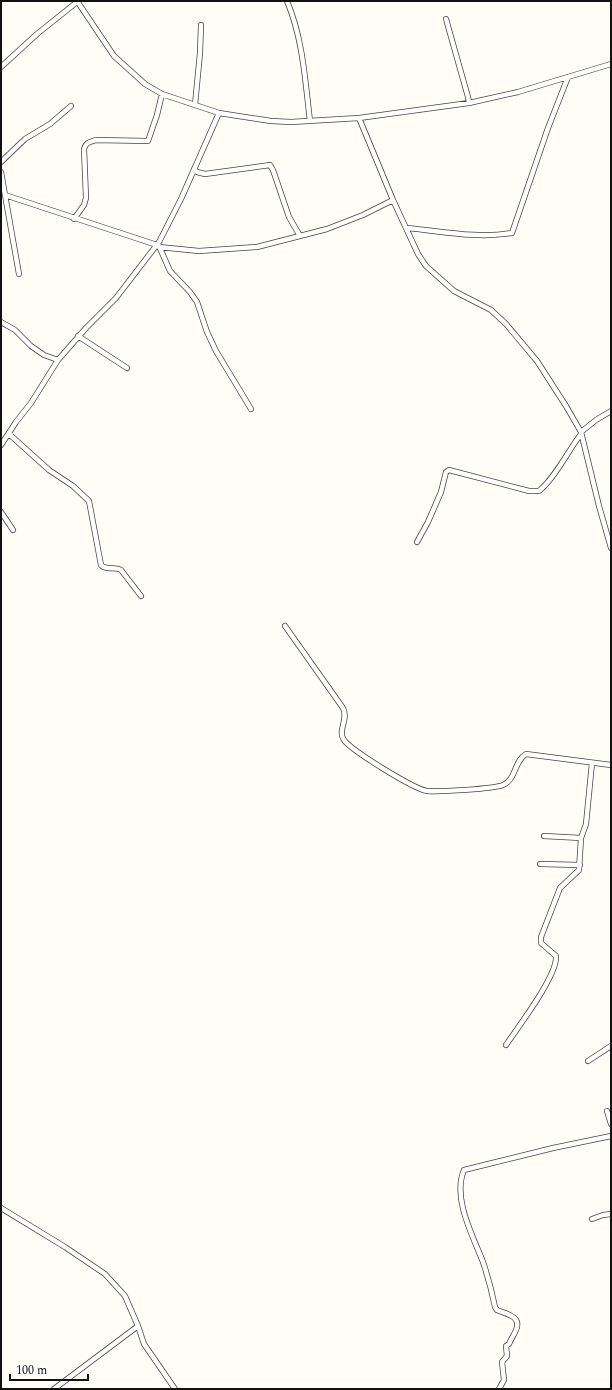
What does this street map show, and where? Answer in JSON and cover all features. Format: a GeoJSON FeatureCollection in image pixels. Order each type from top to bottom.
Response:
{"type":"FeatureCollection","features":[{"type":"Feature","properties":{"kind":"street"},"geometry":{"type":"LineString","coordinates":[[288,1],[295,20],[300,45],[310,121]]}},
{"type":"Feature","properties":{"kind":"street"},"geometry":{"type":"LineString","coordinates":[[1,67],[46,26],[77,2],[114,56],[145,84],[162,94],[219,113],[271,121],[310,121],[359,118],[469,103],[499,97],[611,64]]}},
{"type":"Feature","properties":{"kind":"street"},"geometry":{"type":"LineString","coordinates":[[446,19],[469,103]]}},
{"type":"Feature","properties":{"kind":"street"},"geometry":{"type":"LineString","coordinates":[[194,105],[199,65],[201,25]]}},
{"type":"Feature","properties":{"kind":"street"},"geometry":{"type":"LineString","coordinates":[[407,228],[479,236],[512,233],[548,128],[568,77]]}},
{"type":"Feature","properties":{"kind":"street"},"geometry":{"type":"LineString","coordinates":[[74,219],[84,205],[86,198],[85,145],[88,142],[96,140],[148,141],[157,115],[162,94]]}},
{"type":"Feature","properties":{"kind":"street"},"geometry":{"type":"LineString","coordinates":[[1,162],[25,139],[50,124],[71,106]]}},
{"type":"Feature","properties":{"kind":"street"},"geometry":{"type":"LineString","coordinates":[[1,445],[40,390],[58,360],[78,336],[116,298],[158,245],[181,199],[219,113]]}},
{"type":"Feature","properties":{"kind":"street"},"geometry":{"type":"LineString","coordinates":[[359,118],[393,200],[418,254],[426,266],[454,292],[491,310],[506,324],[537,361],[566,406],[581,433],[611,548]]}},
{"type":"Feature","properties":{"kind":"street"},"geometry":{"type":"LineString","coordinates":[[194,169],[197,172],[205,174],[270,165],[274,170],[289,217],[300,236]]}},
{"type":"Feature","properties":{"kind":"street"},"geometry":{"type":"LineString","coordinates":[[1,172],[19,274]]}},
{"type":"Feature","properties":{"kind":"street"},"geometry":{"type":"LineString","coordinates":[[5,195],[74,219],[158,245],[199,251],[257,247],[327,229],[363,215],[393,200]]}},
{"type":"Feature","properties":{"kind":"street"},"geometry":{"type":"LineString","coordinates":[[158,245],[170,271],[190,292],[197,302],[207,332],[216,351],[251,409]]}},
{"type":"Feature","properties":{"kind":"street"},"geometry":{"type":"LineString","coordinates":[[1,322],[15,330],[31,346],[44,355],[58,360]]}},
{"type":"Feature","properties":{"kind":"street"},"geometry":{"type":"LineString","coordinates":[[78,336],[126,368]]}},
{"type":"Feature","properties":{"kind":"street"},"geometry":{"type":"LineString","coordinates":[[417,542],[428,522],[441,492],[446,472],[449,470],[529,491],[540,491],[549,482],[581,433],[596,420],[611,411]]}},
{"type":"Feature","properties":{"kind":"street"},"geometry":{"type":"LineString","coordinates":[[9,434],[49,470],[73,486],[89,501],[101,565],[106,568],[114,567],[121,570],[141,596]]}},
{"type":"Feature","properties":{"kind":"street"},"geometry":{"type":"LineString","coordinates":[[1,512],[13,530]]}},
{"type":"Feature","properties":{"kind":"street"},"geometry":{"type":"LineString","coordinates":[[286,626],[343,708],[345,719],[341,731],[345,742],[370,760],[419,788],[427,791],[437,791],[478,789],[503,785],[510,779],[521,758],[526,754],[611,765]]}},
{"type":"Feature","properties":{"kind":"street"},"geometry":{"type":"LineString","coordinates":[[506,1044],[543,989],[555,967],[556,956],[541,943],[541,937],[560,888],[578,872],[580,865],[581,838],[586,824],[592,763]]}},
{"type":"Feature","properties":{"kind":"street"},"geometry":{"type":"LineString","coordinates":[[544,836],[581,838]]}},
{"type":"Feature","properties":{"kind":"street"},"geometry":{"type":"LineString","coordinates":[[540,864],[580,865]]}},
{"type":"Feature","properties":{"kind":"street"},"geometry":{"type":"LineString","coordinates":[[588,1061],[611,1046]]}},
{"type":"Feature","properties":{"kind":"street"},"geometry":{"type":"LineString","coordinates":[[607,1111],[611,1124]]}},
{"type":"Feature","properties":{"kind":"street"},"geometry":{"type":"LineString","coordinates":[[498,1389],[504,1380],[502,1362],[507,1356],[506,1346],[509,1344],[516,1330],[517,1324],[515,1317],[497,1310],[495,1307],[483,1263],[464,1212],[460,1190],[464,1170],[553,1148],[611,1136]]}},
{"type":"Feature","properties":{"kind":"street"},"geometry":{"type":"LineString","coordinates":[[1,1208],[65,1247],[104,1274],[125,1296],[144,1344],[175,1389]]}},
{"type":"Feature","properties":{"kind":"street"},"geometry":{"type":"LineString","coordinates":[[592,1219],[611,1214]]}},
{"type":"Feature","properties":{"kind":"street"},"geometry":{"type":"LineString","coordinates":[[54,1389],[138,1326]]}}]}
